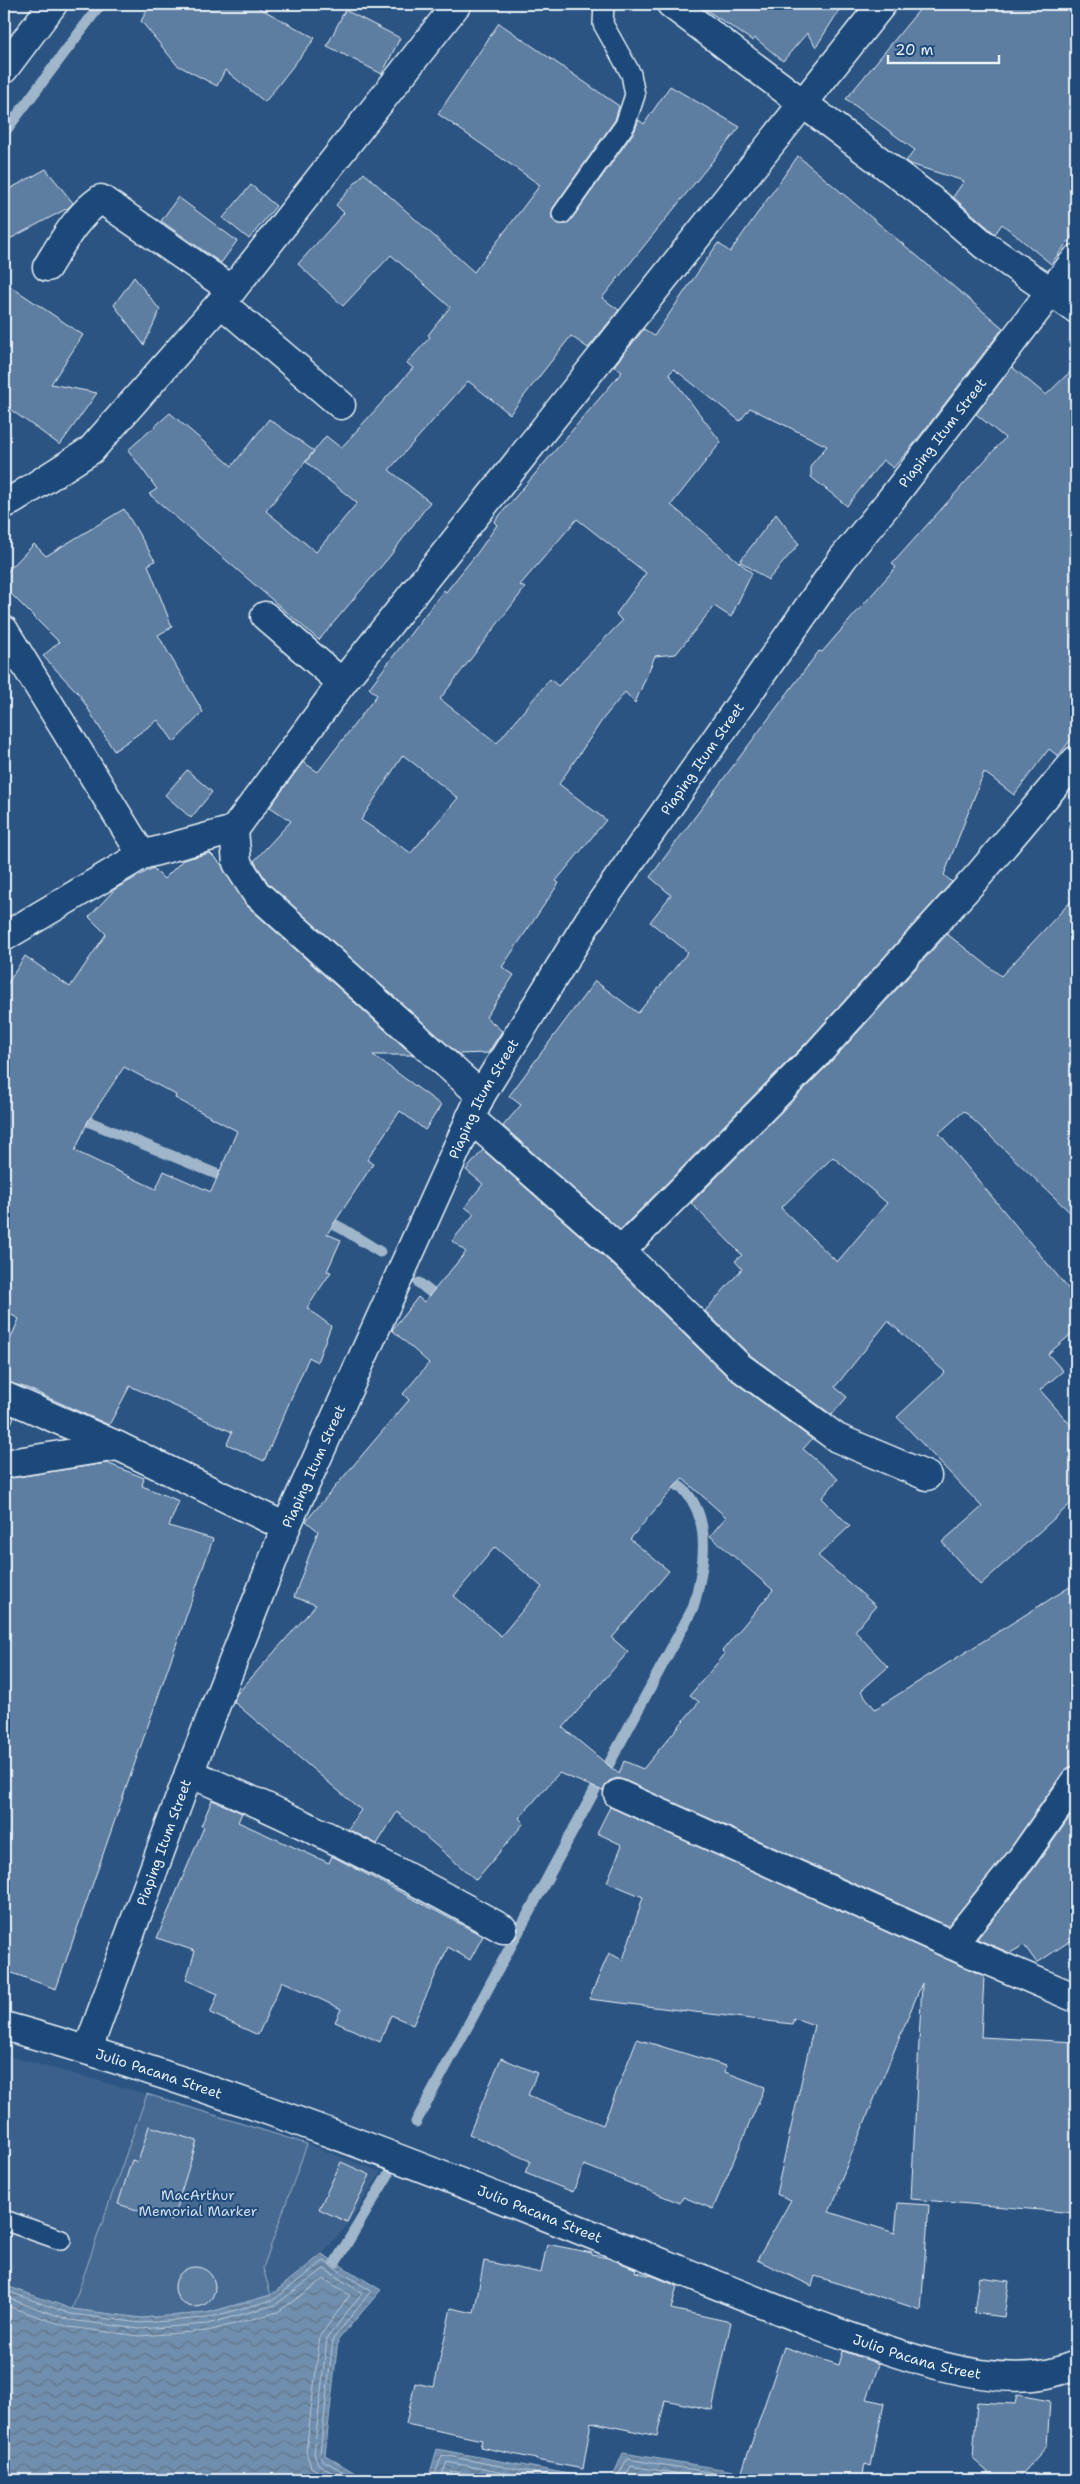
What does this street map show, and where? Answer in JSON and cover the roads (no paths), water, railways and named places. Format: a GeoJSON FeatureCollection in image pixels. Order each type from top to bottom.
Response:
{"type":"FeatureCollection","features":[{"type":"Feature","properties":{"kind":"street"},"geometry":{"type":"LineString","coordinates":[[4,69],[53,4]]}},
{"type":"Feature","properties":{"kind":"street"},"geometry":{"type":"LineString","coordinates":[[4,504],[91,450],[226,296],[456,4]]}},
{"type":"Feature","properties":{"kind":"street"},"geometry":{"type":"LineString","coordinates":[[671,4],[804,102],[938,205],[984,245],[1076,309]]}},
{"type":"Feature","properties":{"kind":"street"},"geometry":{"type":"LineString","coordinates":[[4,937],[142,855],[234,830],[342,683],[882,4]]}},
{"type":"Feature","properties":{"kind":"street"},"geometry":{"type":"LineString","coordinates":[[47,267],[89,206],[101,199],[226,296],[341,404]]}},
{"type":"Feature","properties":{"kind":"street","name":"Piaping Itum Street"},"geometry":{"type":"LineString","coordinates":[[88,2049],[189,1773],[286,1527],[476,1107],[588,920],[843,558],[889,502],[1076,259]]}},
{"type":"Feature","properties":{"kind":"street"},"geometry":{"type":"LineString","coordinates":[[264,616],[342,683]]}},
{"type":"Feature","properties":{"kind":"street"},"geometry":{"type":"LineString","coordinates":[[4,630],[142,855]]}},
{"type":"Feature","properties":{"kind":"street"},"geometry":{"type":"LineString","coordinates":[[621,1251],[817,1054],[978,876],[1076,760]]}},
{"type":"Feature","properties":{"kind":"street"},"geometry":{"type":"LineString","coordinates":[[234,830],[237,863],[256,892],[740,1367],[837,1438],[927,1476]]}},
{"type":"Feature","properties":{"kind":"street"},"geometry":{"type":"LineString","coordinates":[[4,1396],[118,1446],[286,1527]]}},
{"type":"Feature","properties":{"kind":"street"},"geometry":{"type":"LineString","coordinates":[[4,1464],[118,1446]]}},
{"type":"Feature","properties":{"kind":"street"},"geometry":{"type":"LineString","coordinates":[[189,1773],[270,1807],[429,1887],[503,1929]]}},
{"type":"Feature","properties":{"kind":"street"},"geometry":{"type":"LineString","coordinates":[[952,1945],[1022,1858],[1076,1781]]}},
{"type":"Feature","properties":{"kind":"street"},"geometry":{"type":"LineString","coordinates":[[618,1794],[952,1945],[1076,1998]]}},
{"type":"Feature","properties":{"kind":"street","name":"Julio Pacana Street"},"geometry":{"type":"LineString","coordinates":[[4,2026],[88,2049],[324,2129],[809,2322],[873,2344],[966,2371],[1006,2376],[1046,2374],[1076,2365]]}},
{"type":"Feature","properties":{"kind":"lane"},"geometry":{"type":"LineString","coordinates":[[562,214],[625,125],[635,95],[631,74],[603,24],[604,4]]}},
{"type":"Feature","properties":{"kind":"lane"},"geometry":{"type":"LineString","coordinates":[[4,2220],[61,2240]]}},
{"type":"Feature","properties":{"kind":"water"},"geometry":{"type":"Polygon","coordinates":[[[322,2254],[381,2290],[338,2340],[325,2455],[367,2480],[4,2480],[4,2285],[72,2309],[141,2318],[207,2313],[271,2295],[322,2254]]]}},
{"type":"Feature","properties":{"kind":"water"},"geometry":{"type":"Polygon","coordinates":[[[437,2449],[600,2480],[428,2480],[437,2449]]]}},
{"type":"Feature","properties":{"kind":"water"},"geometry":{"type":"Polygon","coordinates":[[[623,2453],[789,2480],[611,2480],[623,2453]]]}},
{"type":"Feature","properties":{"kind":"waterway"},"geometry":{"type":"LineString","coordinates":[[4,133],[101,4]]}},
{"type":"Feature","properties":{"kind":"waterway"},"geometry":{"type":"LineString","coordinates":[[75,1116],[231,1180]]}},
{"type":"Feature","properties":{"kind":"waterway"},"geometry":{"type":"LineString","coordinates":[[320,1217],[380,1252]]}},
{"type":"Feature","properties":{"kind":"waterway"},"geometry":{"type":"LineString","coordinates":[[419,1283],[443,1302]]}},
{"type":"Feature","properties":{"kind":"waterway"},"geometry":{"type":"LineString","coordinates":[[416,2122],[693,1608],[702,1564],[703,1533],[700,1518],[686,1492],[664,1476]]}},
{"type":"Feature","properties":{"kind":"waterway"},"geometry":{"type":"LineString","coordinates":[[335,2263],[388,2175]]}},
{"type":"Feature","properties":{"kind":"park label","name":"MacArthur Memorial Marker"},"geometry":{"type":"Point","coordinates":[198,2204]}}]}
